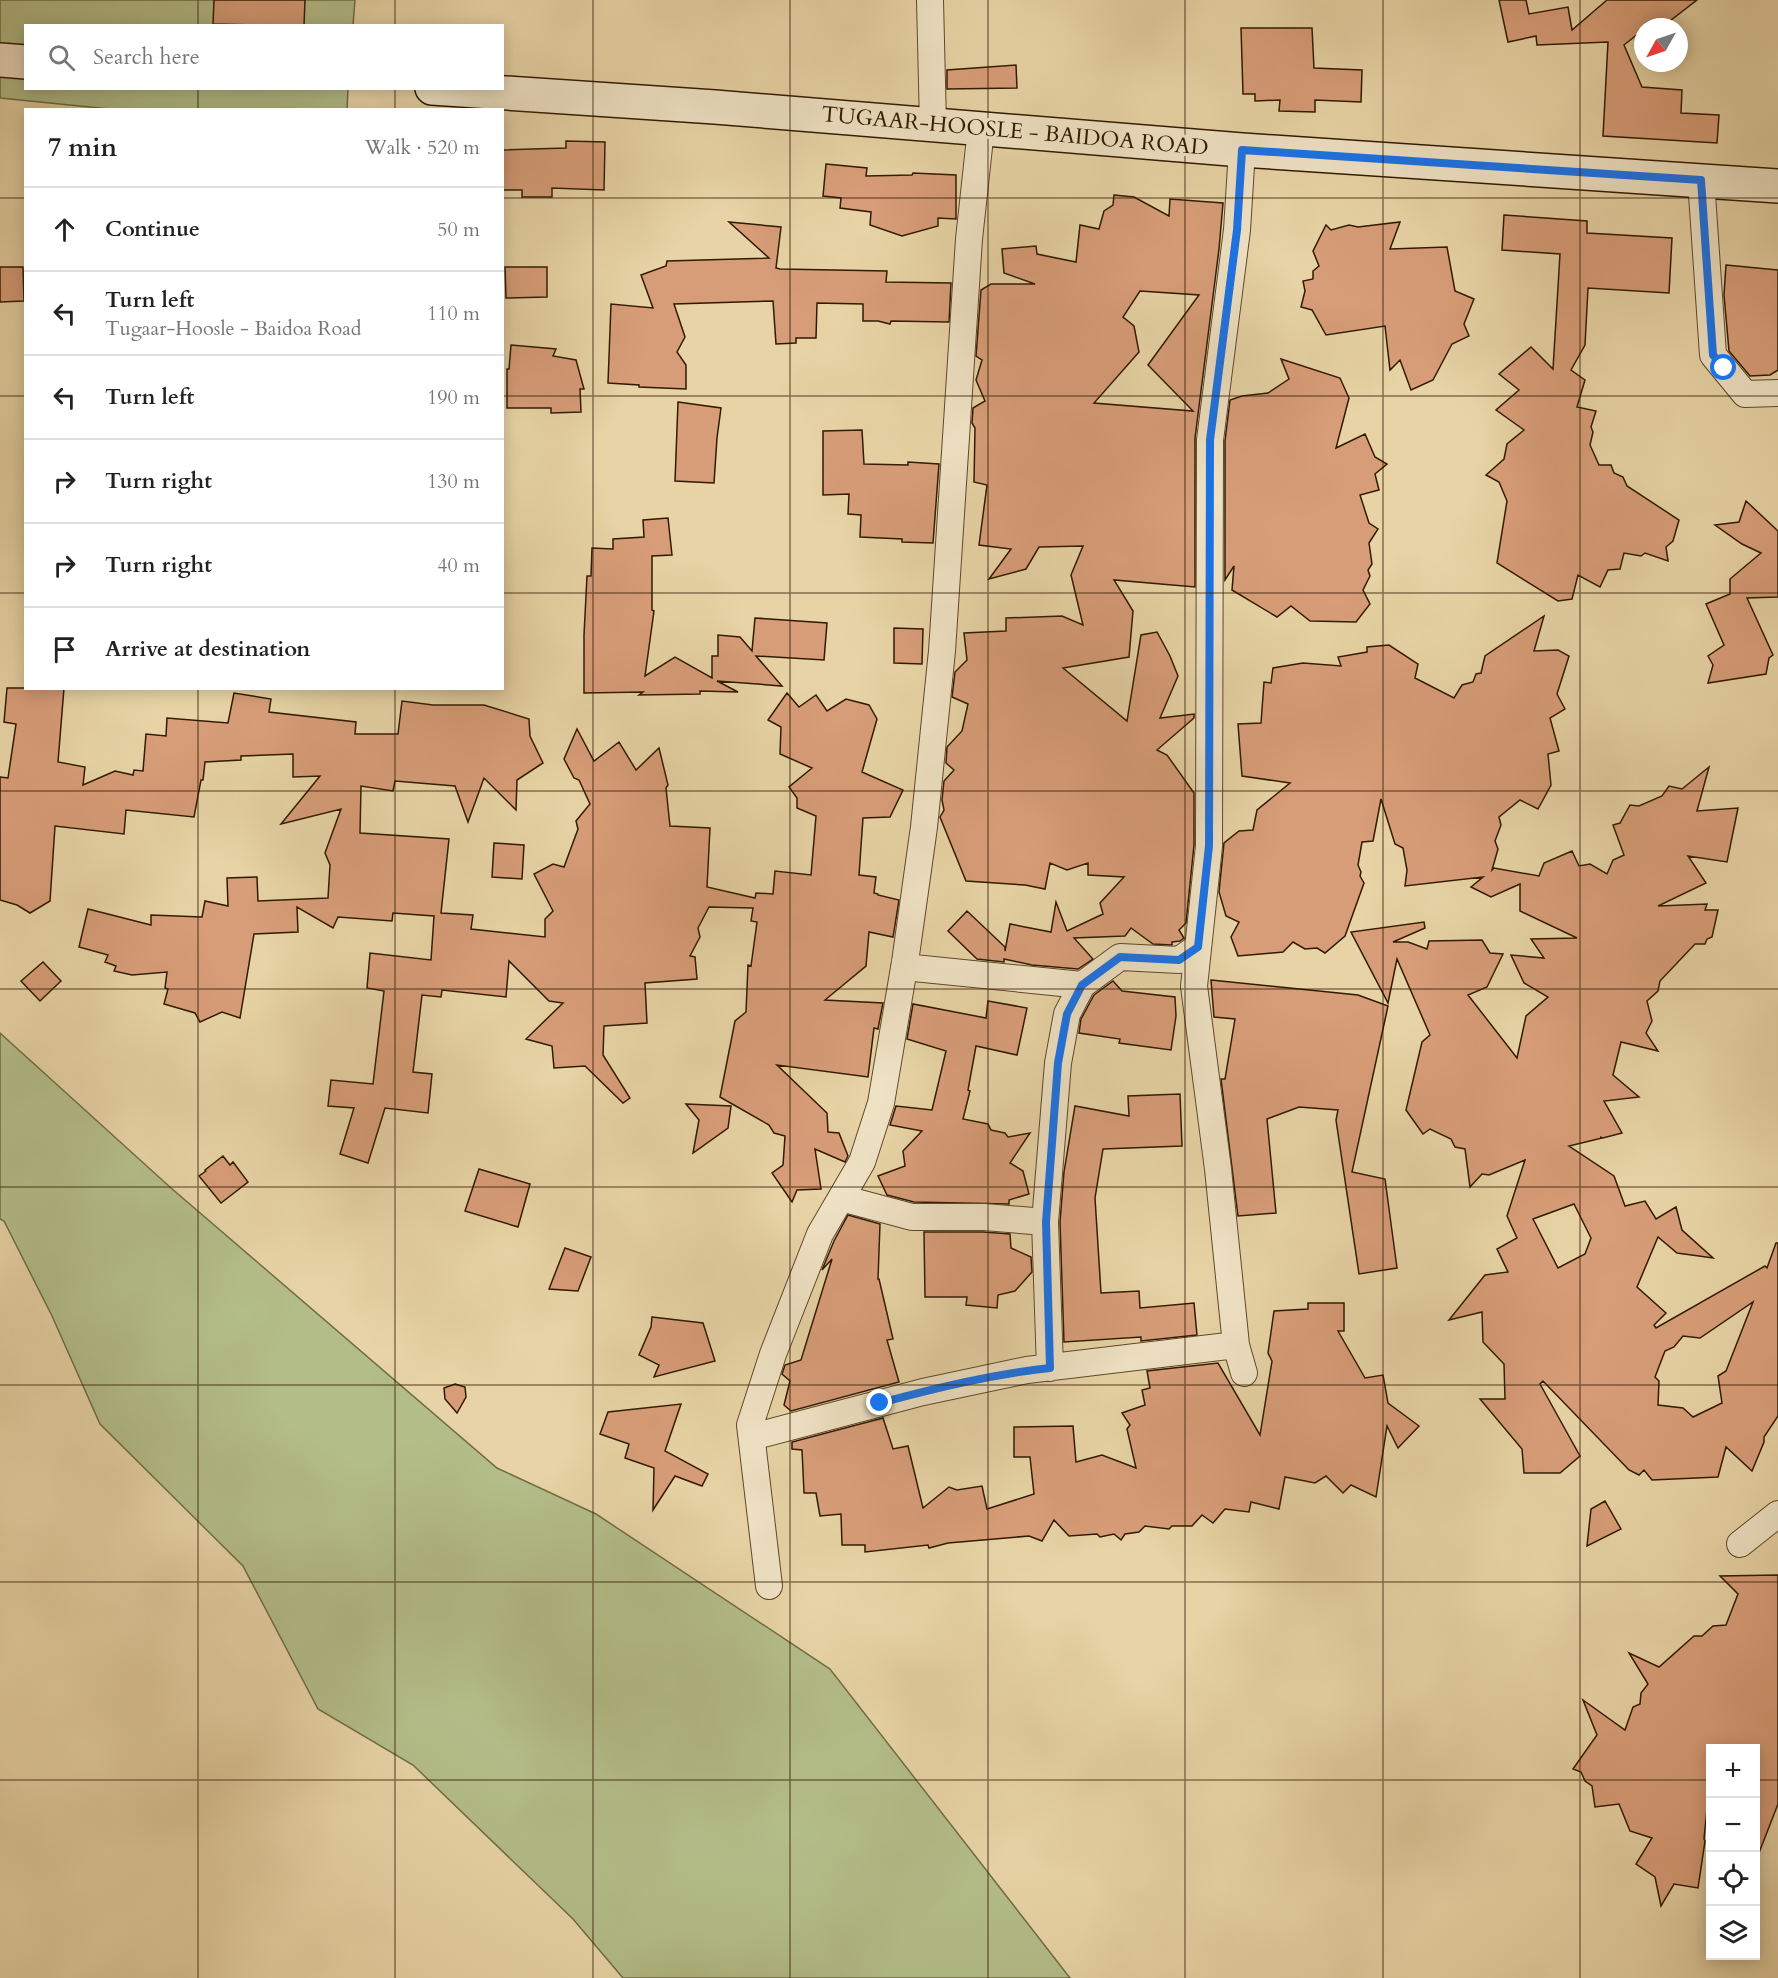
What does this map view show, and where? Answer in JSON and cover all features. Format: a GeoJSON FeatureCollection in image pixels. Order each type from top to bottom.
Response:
{"type":"FeatureCollection","features":[{"type":"Feature","properties":{"kind":"main road"},"geometry":{"type":"LineString","coordinates":[[0,60],[24,62]]}},
{"type":"Feature","properties":{"kind":"main road","name":"TUGAAR-HOOSLE - BAIDOA ROAD"},"geometry":{"type":"LineString","coordinates":[[462,90],[704,106],[1242,150],[1778,186]]}},
{"type":"Feature","properties":{"kind":"street"},"geometry":{"type":"LineString","coordinates":[[930,0],[933,125]]}},
{"type":"Feature","properties":{"kind":"street"},"geometry":{"type":"LineString","coordinates":[[770,1586],[750,1425],[773,1354],[820,1234],[862,1162],[881,1102],[904,967],[924,827],[942,651],[968,251],[981,129]]}},
{"type":"Feature","properties":{"kind":"street"},"geometry":{"type":"LineString","coordinates":[[1242,150],[1237,230],[1210,440],[1209,846],[1194,986],[1218,1169],[1236,1345],[1244,1373]]}},
{"type":"Feature","properties":{"kind":"street"},"geometry":{"type":"LineString","coordinates":[[1701,180],[1713,355],[1744,394],[1778,393]]}},
{"type":"Feature","properties":{"kind":"street"},"geometry":{"type":"LineString","coordinates":[[1050,1368],[1046,1222],[1058,1063],[1067,1014],[1082,985],[1120,957],[1179,960],[1198,947]]}},
{"type":"Feature","properties":{"kind":"street"},"geometry":{"type":"LineString","coordinates":[[904,967],[1082,985]]}},
{"type":"Feature","properties":{"kind":"street"},"geometry":{"type":"LineString","coordinates":[[841,1198],[912,1217],[984,1217],[1046,1222]]}},
{"type":"Feature","properties":{"kind":"street"},"geometry":{"type":"LineString","coordinates":[[752,1437],[923,1392],[1027,1370],[1236,1345]]}},
{"type":"Feature","properties":{"kind":"street"},"geometry":{"type":"LineString","coordinates":[[1740,1544],[1778,1514]]}},
{"type":"Feature","properties":{"kind":"green space"},"geometry":{"type":"Polygon","coordinates":[[[0,0],[355,0],[353,24],[24,24],[24,90],[348,90],[347,108],[99,108],[0,98],[0,0]]]}},
{"type":"Feature","properties":{"kind":"green space"},"geometry":{"type":"Polygon","coordinates":[[[0,1033],[171,1188],[497,1468],[596,1514],[830,1669],[1070,1978],[623,1978],[573,1919],[413,1765],[318,1709],[243,1566],[100,1424],[52,1316],[4,1221],[0,1219],[0,1033]]]}},
{"type":"Feature","properties":{"kind":"building"},"geometry":{"type":"Polygon","coordinates":[[[214,0],[305,0],[304,24],[213,24],[214,0]]]}},
{"type":"Feature","properties":{"kind":"building"},"geometry":{"type":"Polygon","coordinates":[[[1499,0],[1526,0],[1529,14],[1568,7],[1572,30],[1607,0],[1697,0],[1674,18],[1634,18],[1634,37],[1624,45],[1642,87],[1682,90],[1681,113],[1719,115],[1717,143],[1603,136],[1608,42],[1537,45],[1536,36],[1508,42],[1499,0]]]}},
{"type":"Feature","properties":{"kind":"building"},"geometry":{"type":"Polygon","coordinates":[[[1241,28],[1312,28],[1314,68],[1362,70],[1361,102],[1315,100],[1315,112],[1279,111],[1280,100],[1255,101],[1255,94],[1243,94],[1241,28]]]}},
{"type":"Feature","properties":{"kind":"building"},"geometry":{"type":"Polygon","coordinates":[[[1016,65],[1017,88],[947,89],[947,70],[1016,65]]]}},
{"type":"Feature","properties":{"kind":"building"},"geometry":{"type":"Polygon","coordinates":[[[566,141],[605,142],[604,190],[552,188],[552,197],[522,197],[522,190],[504,190],[504,150],[566,148],[566,141]]]}},
{"type":"Feature","properties":{"kind":"building"},"geometry":{"type":"Polygon","coordinates":[[[826,164],[867,168],[866,176],[912,175],[913,173],[956,175],[956,219],[938,218],[938,226],[902,236],[870,225],[871,212],[840,208],[841,198],[823,196],[826,164]]]}},
{"type":"Feature","properties":{"kind":"building"},"geometry":{"type":"Polygon","coordinates":[[[1114,195],[1134,197],[1169,216],[1170,199],[1223,203],[1195,438],[1195,587],[1114,580],[1133,611],[1129,657],[1063,668],[1127,721],[1141,635],[1157,632],[1170,656],[1178,676],[1160,718],[1194,714],[1194,718],[1157,750],[1167,755],[1194,793],[1194,845],[1186,923],[1179,930],[1184,938],[1172,942],[1172,945],[1153,944],[1131,928],[1125,936],[1074,938],[1093,959],[1078,969],[1032,965],[1004,959],[1004,962],[977,959],[948,931],[967,911],[1005,947],[1005,951],[1010,924],[1051,932],[1056,902],[1067,931],[1103,914],[1100,903],[1124,877],[1088,875],[1088,863],[1067,870],[1050,863],[1045,889],[1025,885],[966,881],[940,817],[944,810],[942,800],[944,781],[954,770],[946,763],[947,747],[962,731],[968,704],[952,697],[955,672],[967,660],[964,633],[1006,631],[1006,618],[1062,616],[1083,625],[1071,575],[1083,546],[1039,547],[1026,569],[989,579],[1011,549],[979,545],[987,485],[974,482],[975,428],[972,423],[973,408],[985,401],[976,380],[982,360],[976,356],[981,290],[991,284],[1035,284],[1004,273],[1002,249],[1036,246],[1037,254],[1076,262],[1080,225],[1099,229],[1104,211],[1113,205],[1114,195]],[[1140,291],[1123,317],[1134,326],[1139,352],[1094,403],[1193,411],[1148,365],[1199,295],[1140,291]]]}},
{"type":"Feature","properties":{"kind":"building"},"geometry":{"type":"Polygon","coordinates":[[[1504,215],[1587,221],[1587,233],[1672,238],[1669,293],[1588,288],[1585,345],[1571,370],[1585,380],[1577,407],[1596,411],[1591,427],[1593,432],[1590,445],[1599,465],[1611,465],[1614,473],[1623,477],[1627,486],[1679,520],[1673,541],[1666,547],[1668,561],[1645,553],[1641,556],[1624,553],[1620,569],[1608,570],[1600,587],[1578,575],[1572,599],[1558,601],[1497,563],[1507,501],[1499,482],[1486,475],[1504,459],[1507,444],[1524,430],[1496,410],[1519,390],[1499,374],[1531,347],[1553,369],[1560,254],[1502,250],[1504,215]]]}},
{"type":"Feature","properties":{"kind":"building"},"geometry":{"type":"Polygon","coordinates":[[[729,222],[781,227],[776,268],[887,271],[886,282],[951,283],[949,322],[891,321],[890,324],[863,321],[863,304],[817,303],[816,338],[796,338],[796,343],[776,344],[773,301],[674,304],[685,337],[677,352],[686,365],[686,389],[608,383],[611,304],[653,308],[641,275],[666,266],[667,261],[769,258],[729,222]]]}},
{"type":"Feature","properties":{"kind":"building"},"geometry":{"type":"Polygon","coordinates":[[[1400,222],[1390,249],[1447,247],[1455,291],[1474,299],[1464,324],[1469,336],[1452,344],[1433,380],[1411,390],[1400,360],[1390,370],[1385,326],[1326,335],[1312,310],[1301,307],[1305,291],[1303,281],[1313,279],[1313,271],[1319,266],[1313,251],[1326,225],[1331,230],[1349,225],[1358,227],[1400,222]]]}},
{"type":"Feature","properties":{"kind":"building"},"geometry":{"type":"Polygon","coordinates":[[[1726,265],[1778,270],[1778,370],[1770,375],[1750,376],[1729,351],[1724,295],[1726,265]]]}},
{"type":"Feature","properties":{"kind":"building"},"geometry":{"type":"Polygon","coordinates":[[[0,267],[23,267],[24,301],[0,302],[0,267]]]}},
{"type":"Feature","properties":{"kind":"building"},"geometry":{"type":"Polygon","coordinates":[[[505,267],[547,267],[547,297],[506,298],[505,267]]]}},
{"type":"Feature","properties":{"kind":"building"},"geometry":{"type":"Polygon","coordinates":[[[511,345],[556,349],[553,356],[576,360],[584,389],[580,389],[581,412],[551,413],[551,408],[507,408],[507,369],[509,369],[511,345]]]}},
{"type":"Feature","properties":{"kind":"building"},"geometry":{"type":"Polygon","coordinates":[[[1281,359],[1340,378],[1349,398],[1336,448],[1365,434],[1375,457],[1387,464],[1375,474],[1379,490],[1360,495],[1369,523],[1378,529],[1369,543],[1372,564],[1368,570],[1370,576],[1363,590],[1370,604],[1356,622],[1310,621],[1291,606],[1277,617],[1232,590],[1234,566],[1225,580],[1225,441],[1230,400],[1268,393],[1289,379],[1281,359]]]}},
{"type":"Feature","properties":{"kind":"building"},"geometry":{"type":"Polygon","coordinates":[[[678,402],[721,408],[714,483],[675,481],[678,402]]]}},
{"type":"Feature","properties":{"kind":"building"},"geometry":{"type":"Polygon","coordinates":[[[862,430],[864,464],[908,465],[908,462],[939,464],[933,543],[860,537],[861,515],[848,514],[849,494],[823,495],[823,431],[862,430]]]}},
{"type":"Feature","properties":{"kind":"building"},"geometry":{"type":"Polygon","coordinates":[[[1746,501],[1778,531],[1778,597],[1747,598],[1773,655],[1769,658],[1766,674],[1708,683],[1713,665],[1708,656],[1724,645],[1706,604],[1730,594],[1730,579],[1761,553],[1742,544],[1715,525],[1739,522],[1746,501]]]}},
{"type":"Feature","properties":{"kind":"building"},"geometry":{"type":"Polygon","coordinates":[[[668,518],[672,555],[652,556],[652,610],[654,611],[645,676],[675,657],[712,678],[712,656],[718,656],[718,635],[740,637],[752,651],[755,618],[827,623],[824,660],[756,656],[782,686],[717,681],[738,692],[700,691],[700,694],[639,695],[643,692],[584,693],[587,576],[591,576],[592,548],[613,549],[613,539],[644,537],[643,520],[668,518]]]}},
{"type":"Feature","properties":{"kind":"building"},"geometry":{"type":"Polygon","coordinates":[[[1544,616],[1534,651],[1558,650],[1569,656],[1557,694],[1565,709],[1550,718],[1559,751],[1548,754],[1551,785],[1538,809],[1520,800],[1499,817],[1501,825],[1495,841],[1498,849],[1492,870],[1494,868],[1539,876],[1544,863],[1572,851],[1579,866],[1590,864],[1607,874],[1613,860],[1624,855],[1613,825],[1620,823],[1630,805],[1639,806],[1662,796],[1669,786],[1682,789],[1709,767],[1697,811],[1738,808],[1727,862],[1688,856],[1706,883],[1658,906],[1707,904],[1705,910],[1718,910],[1712,937],[1707,939],[1705,944],[1695,944],[1660,981],[1658,991],[1647,1001],[1652,1021],[1646,1033],[1658,1051],[1621,1042],[1613,1075],[1639,1097],[1604,1101],[1622,1133],[1569,1146],[1614,1176],[1625,1206],[1645,1201],[1656,1219],[1676,1207],[1682,1230],[1713,1258],[1677,1253],[1658,1237],[1637,1287],[1666,1313],[1654,1325],[1656,1328],[1765,1266],[1767,1268],[1776,1243],[1778,1243],[1778,1416],[1764,1437],[1752,1471],[1726,1447],[1718,1477],[1652,1480],[1644,1470],[1639,1475],[1629,1470],[1543,1381],[1540,1384],[1580,1456],[1560,1473],[1524,1473],[1522,1449],[1480,1399],[1505,1399],[1504,1364],[1483,1342],[1482,1312],[1449,1320],[1485,1275],[1508,1272],[1497,1249],[1517,1238],[1507,1216],[1525,1160],[1489,1175],[1482,1174],[1470,1187],[1465,1149],[1455,1147],[1451,1139],[1430,1129],[1423,1134],[1406,1110],[1422,1042],[1430,1035],[1397,959],[1388,1003],[1351,932],[1424,922],[1425,928],[1393,942],[1408,942],[1427,949],[1429,941],[1482,940],[1490,953],[1503,954],[1487,987],[1468,995],[1517,1058],[1526,1016],[1548,997],[1524,983],[1511,955],[1544,958],[1531,939],[1577,938],[1520,911],[1520,884],[1491,897],[1471,887],[1483,877],[1405,886],[1407,870],[1403,848],[1395,844],[1381,799],[1373,841],[1362,842],[1358,865],[1364,883],[1345,936],[1325,953],[1317,948],[1305,949],[1293,942],[1283,952],[1238,956],[1231,937],[1239,922],[1226,916],[1219,892],[1224,843],[1239,831],[1253,830],[1257,810],[1290,783],[1242,776],[1238,724],[1261,723],[1264,682],[1271,683],[1273,668],[1303,663],[1341,666],[1338,657],[1367,652],[1367,647],[1389,645],[1418,664],[1415,678],[1454,698],[1462,685],[1473,682],[1476,674],[1481,673],[1485,656],[1544,616]],[[1574,1204],[1533,1219],[1558,1268],[1585,1254],[1591,1238],[1574,1204]],[[1753,1302],[1700,1338],[1683,1336],[1674,1347],[1665,1351],[1655,1377],[1659,1381],[1658,1405],[1683,1408],[1693,1417],[1722,1403],[1718,1376],[1726,1371],[1753,1302]]]}},
{"type":"Feature","properties":{"kind":"building"},"geometry":{"type":"Polygon","coordinates":[[[894,628],[923,629],[922,664],[894,663],[894,628]]]}},
{"type":"Feature","properties":{"kind":"building"},"geometry":{"type":"Polygon","coordinates":[[[7,688],[64,690],[58,762],[85,767],[83,785],[115,771],[133,775],[134,770],[143,771],[146,734],[166,736],[167,718],[228,723],[234,693],[271,699],[269,712],[356,722],[355,734],[398,734],[402,701],[433,705],[484,705],[529,719],[530,736],[543,763],[517,780],[516,810],[484,778],[468,822],[455,786],[395,781],[393,791],[361,786],[360,833],[449,839],[441,913],[473,915],[471,929],[545,937],[545,919],[553,911],[534,874],[553,864],[564,867],[578,829],[576,821],[590,804],[579,780],[574,778],[564,759],[577,729],[594,761],[619,742],[636,770],[659,748],[668,785],[666,788],[670,826],[710,828],[707,887],[755,898],[756,893],[773,894],[775,871],[811,875],[816,816],[797,808],[797,798],[789,787],[812,768],[780,754],[781,727],[768,720],[787,693],[799,707],[816,695],[827,711],[846,699],[869,705],[877,719],[862,772],[903,790],[890,817],[863,818],[859,875],[876,877],[874,893],[899,900],[893,937],[869,932],[866,966],[825,1000],[883,1003],[878,1029],[874,1028],[868,1077],[777,1065],[827,1113],[828,1132],[839,1133],[848,1156],[845,1162],[815,1149],[821,1189],[797,1190],[792,1202],[772,1173],[783,1165],[785,1136],[774,1133],[769,1125],[720,1097],[735,1021],[746,1012],[748,965],[751,966],[757,922],[751,921],[753,908],[709,907],[698,928],[700,937],[690,956],[695,957],[697,979],[645,983],[647,1023],[604,1026],[603,1055],[630,1098],[623,1103],[585,1066],[554,1068],[552,1046],[526,1039],[563,1003],[549,1001],[509,961],[506,997],[442,990],[441,997],[422,995],[413,1072],[432,1074],[428,1113],[385,1108],[368,1163],[340,1154],[354,1108],[328,1106],[331,1080],[373,1084],[384,991],[367,988],[370,953],[431,960],[434,916],[393,913],[392,921],[338,917],[333,928],[297,907],[298,932],[254,934],[240,1018],[222,1012],[200,1022],[195,1013],[164,1004],[168,989],[165,988],[167,972],[132,975],[114,971],[116,966],[105,962],[108,955],[79,947],[88,909],[151,925],[151,915],[202,917],[205,901],[228,906],[227,878],[257,877],[258,901],[328,898],[330,865],[325,853],[341,809],[281,824],[320,776],[293,777],[293,754],[241,756],[241,760],[205,762],[194,817],[126,810],[124,834],[55,826],[50,901],[30,913],[17,905],[0,900],[0,777],[8,778],[16,724],[4,722],[7,688]]]}},
{"type":"Feature","properties":{"kind":"building"},"geometry":{"type":"Polygon","coordinates":[[[494,843],[524,845],[522,879],[492,877],[494,843]]]}},
{"type":"Feature","properties":{"kind":"building"},"geometry":{"type":"Polygon","coordinates":[[[43,962],[61,981],[40,1001],[21,981],[43,962]]]}},
{"type":"Feature","properties":{"kind":"building"},"geometry":{"type":"Polygon","coordinates":[[[1211,980],[1358,995],[1388,1006],[1352,1172],[1385,1179],[1397,1268],[1359,1274],[1336,1120],[1338,1110],[1299,1107],[1267,1119],[1276,1213],[1238,1216],[1221,1079],[1225,1079],[1235,1019],[1214,1017],[1211,980]]]}},
{"type":"Feature","properties":{"kind":"building"},"geometry":{"type":"Polygon","coordinates":[[[1113,981],[1122,991],[1175,997],[1176,1016],[1171,1050],[1119,1043],[1120,1039],[1079,1033],[1081,1019],[1094,995],[1113,981]]]}},
{"type":"Feature","properties":{"kind":"building"},"geometry":{"type":"Polygon","coordinates":[[[988,1001],[1027,1008],[1017,1055],[976,1046],[968,1090],[970,1091],[963,1119],[988,1124],[991,1130],[1005,1133],[1008,1137],[1030,1133],[1010,1163],[1023,1171],[1029,1194],[1009,1200],[1009,1204],[914,1202],[887,1195],[878,1176],[905,1166],[903,1151],[922,1131],[890,1125],[896,1106],[932,1110],[946,1051],[907,1039],[913,1004],[986,1018],[988,1001]]]}},
{"type":"Feature","properties":{"kind":"building"},"geometry":{"type":"Polygon","coordinates":[[[1180,1094],[1182,1146],[1103,1149],[1095,1198],[1101,1293],[1139,1291],[1140,1308],[1194,1303],[1197,1335],[1141,1341],[1141,1337],[1064,1342],[1060,1222],[1064,1172],[1075,1106],[1129,1116],[1128,1096],[1180,1094]]]}},
{"type":"Feature","properties":{"kind":"building"},"geometry":{"type":"Polygon","coordinates":[[[686,1104],[731,1106],[728,1128],[693,1153],[699,1120],[686,1104]]]}},
{"type":"Feature","properties":{"kind":"building"},"geometry":{"type":"Polygon","coordinates":[[[223,1156],[230,1165],[233,1162],[248,1182],[221,1203],[199,1176],[223,1156]]]}},
{"type":"Feature","properties":{"kind":"building"},"geometry":{"type":"Polygon","coordinates":[[[479,1169],[530,1184],[518,1227],[465,1211],[479,1169]]]}},
{"type":"Feature","properties":{"kind":"building"},"geometry":{"type":"Polygon","coordinates":[[[848,1215],[880,1224],[878,1279],[893,1339],[887,1340],[899,1382],[791,1411],[784,1405],[790,1381],[782,1374],[785,1365],[801,1360],[832,1259],[822,1270],[848,1215]]]}},
{"type":"Feature","properties":{"kind":"building"},"geometry":{"type":"Polygon","coordinates":[[[924,1232],[1010,1234],[1011,1248],[1031,1257],[1032,1272],[1015,1291],[998,1295],[997,1308],[966,1305],[967,1297],[925,1297],[924,1232]]]}},
{"type":"Feature","properties":{"kind":"building"},"geometry":{"type":"Polygon","coordinates":[[[565,1248],[591,1257],[578,1291],[549,1289],[565,1248]]]}},
{"type":"Feature","properties":{"kind":"building"},"geometry":{"type":"Polygon","coordinates":[[[1308,1303],[1344,1303],[1344,1331],[1338,1331],[1365,1378],[1383,1375],[1388,1403],[1419,1426],[1398,1448],[1387,1426],[1376,1497],[1351,1485],[1343,1493],[1326,1476],[1315,1483],[1285,1477],[1279,1509],[1251,1502],[1249,1512],[1225,1509],[1213,1523],[1202,1515],[1192,1526],[1172,1526],[1169,1529],[1145,1526],[1139,1532],[1125,1534],[1121,1540],[1114,1534],[1100,1537],[1097,1534],[1069,1536],[1054,1520],[1042,1541],[1029,1536],[948,1543],[929,1548],[928,1545],[865,1552],[865,1545],[842,1545],[841,1514],[820,1516],[816,1493],[804,1493],[802,1450],[792,1449],[792,1442],[883,1418],[893,1449],[908,1446],[923,1508],[949,1487],[957,1490],[982,1486],[987,1509],[1034,1494],[1030,1457],[1014,1457],[1014,1427],[1073,1426],[1076,1462],[1102,1455],[1136,1468],[1127,1429],[1130,1425],[1122,1413],[1145,1405],[1142,1390],[1150,1388],[1147,1371],[1218,1363],[1260,1435],[1272,1361],[1268,1353],[1274,1311],[1308,1309],[1308,1303]]]}},
{"type":"Feature","properties":{"kind":"building"},"geometry":{"type":"Polygon","coordinates":[[[652,1317],[703,1323],[715,1361],[654,1377],[659,1365],[639,1355],[651,1327],[652,1317]]]}},
{"type":"Feature","properties":{"kind":"building"},"geometry":{"type":"Polygon","coordinates":[[[455,1384],[465,1387],[466,1397],[457,1413],[445,1399],[444,1388],[455,1384]]]}},
{"type":"Feature","properties":{"kind":"building"},"geometry":{"type":"Polygon","coordinates":[[[681,1404],[665,1451],[708,1474],[702,1486],[675,1476],[653,1510],[654,1468],[625,1458],[629,1444],[600,1434],[608,1412],[681,1404]]]}},
{"type":"Feature","properties":{"kind":"building"},"geometry":{"type":"Polygon","coordinates":[[[1605,1501],[1621,1529],[1587,1546],[1591,1509],[1605,1501]]]}},
{"type":"Feature","properties":{"kind":"building"},"geometry":{"type":"Polygon","coordinates":[[[1778,1575],[1778,1804],[1760,1850],[1760,1744],[1706,1744],[1705,1841],[1698,1888],[1674,1884],[1661,1906],[1655,1877],[1636,1864],[1652,1838],[1630,1831],[1619,1804],[1595,1807],[1592,1786],[1585,1781],[1581,1772],[1573,1769],[1597,1735],[1583,1700],[1625,1730],[1633,1707],[1640,1704],[1641,1693],[1648,1684],[1629,1653],[1659,1667],[1694,1636],[1702,1636],[1713,1626],[1726,1625],[1738,1594],[1720,1576],[1778,1575]]]}},
{"type":"Feature","properties":{"kind":"route"},"geometry":{"type":"LineString","coordinates":[[880,1403],[1027,1370],[1050,1368],[1046,1222],[1058,1063],[1067,1014],[1082,985],[1120,957],[1179,960],[1198,947],[1209,846],[1210,440],[1237,230],[1242,150],[1701,180],[1713,355],[1724,368]]}}]}
